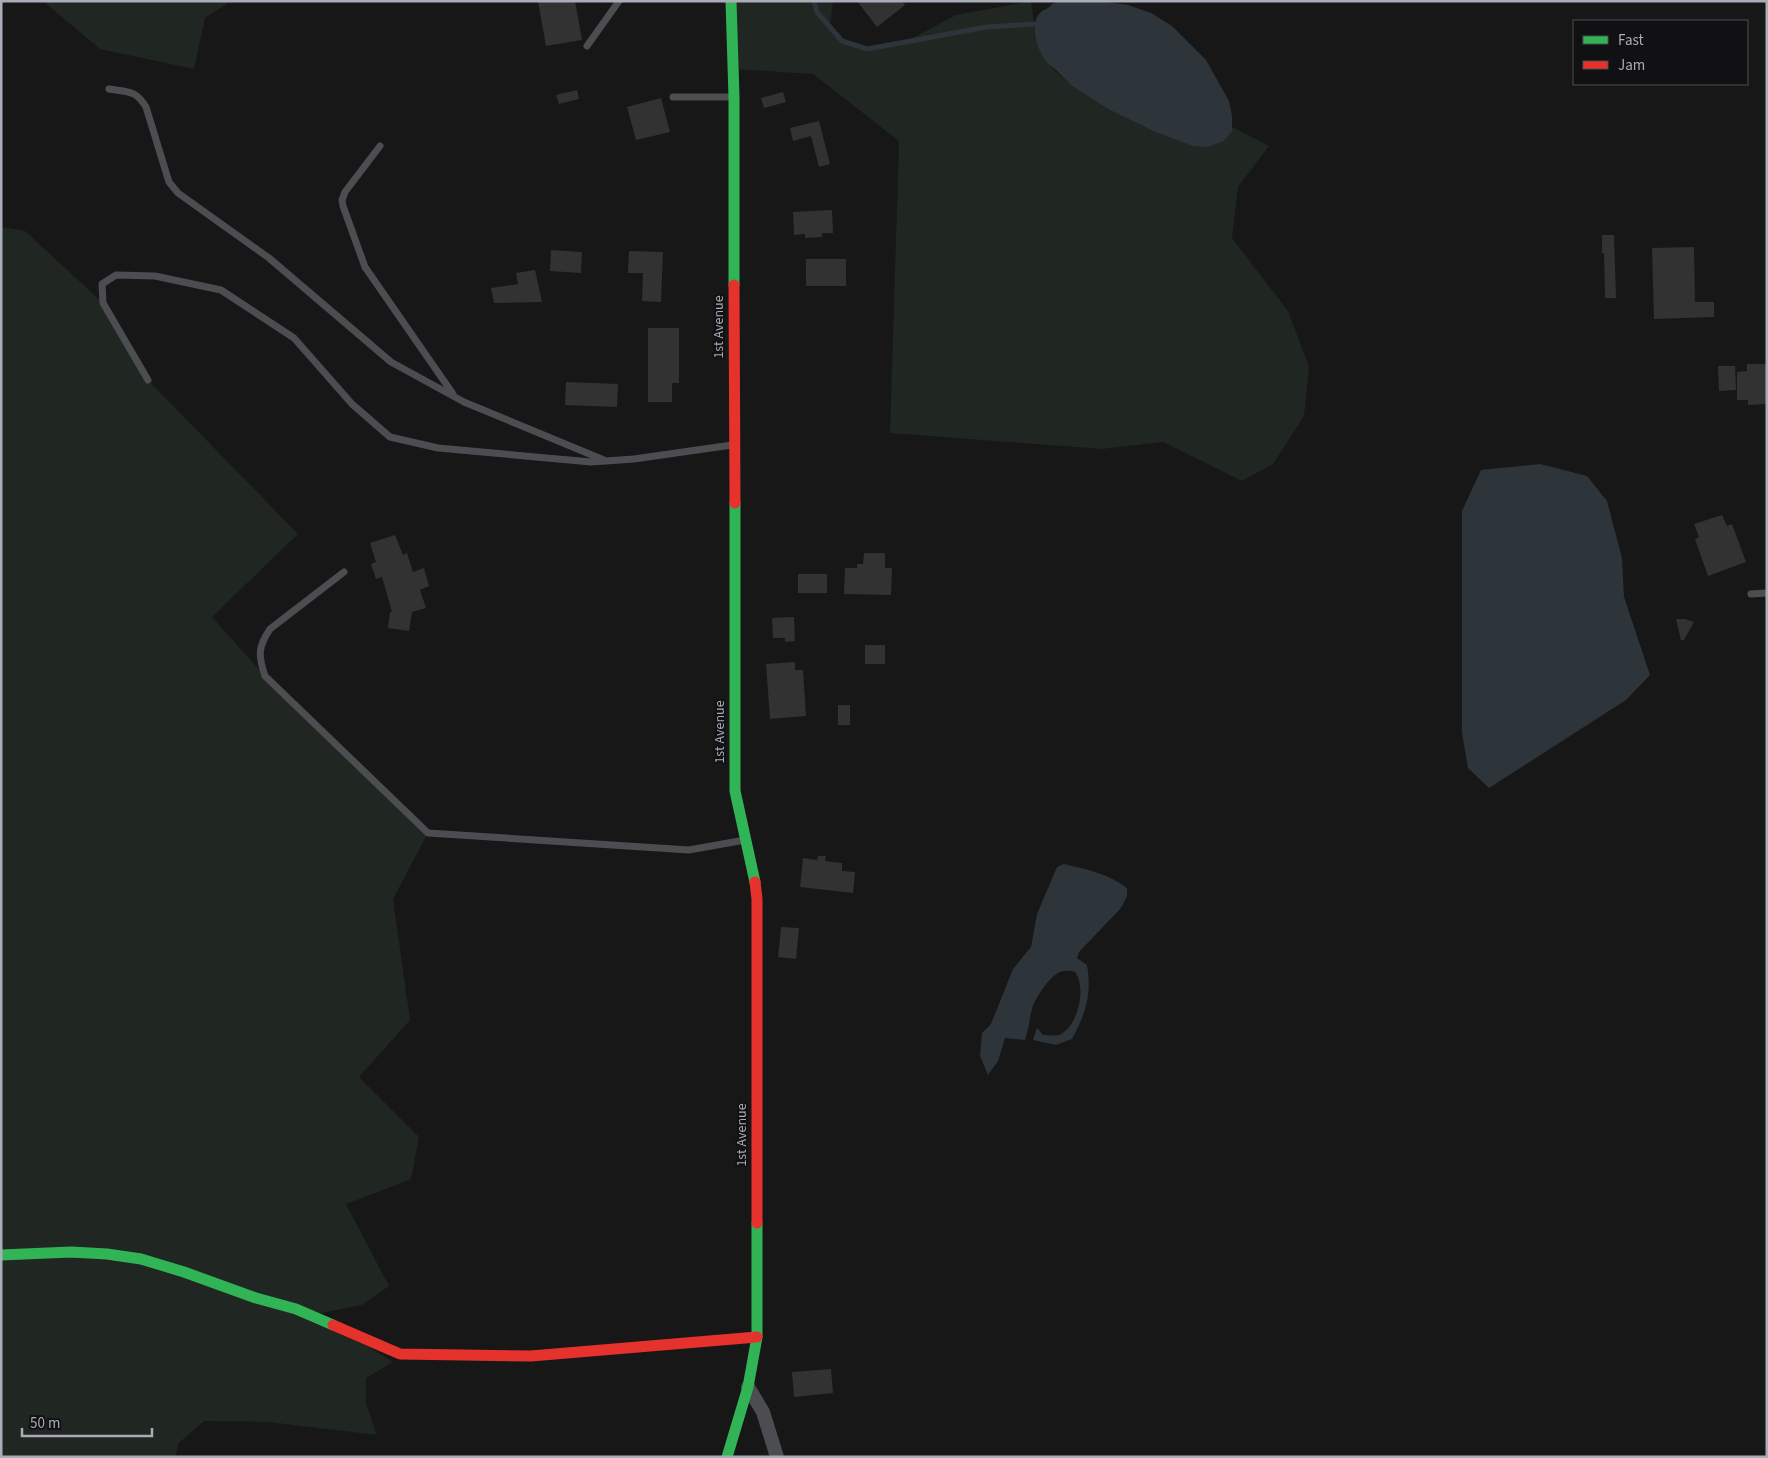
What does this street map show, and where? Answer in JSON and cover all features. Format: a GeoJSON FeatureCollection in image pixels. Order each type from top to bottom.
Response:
{"type":"FeatureCollection","features":[{"type":"Feature","properties":{"kind":"street","name":"1st Avenue"},"geometry":{"type":"LineString","coordinates":[[726,1457],[748,1387],[757,1337],[758,899],[754,871],[735,791],[734,97],[731,1]]}},
{"type":"Feature","properties":{"kind":"street"},"geometry":{"type":"LineString","coordinates":[[1,1255],[47,1252],[139,1258],[257,1298],[296,1309],[400,1354],[532,1356],[757,1337]]}},
{"type":"Feature","properties":{"kind":"street"},"geometry":{"type":"LineString","coordinates":[[748,1387],[763,1412],[777,1457]]}},
{"type":"Feature","properties":{"kind":"lane"},"geometry":{"type":"LineString","coordinates":[[587,46],[619,1]]}},
{"type":"Feature","properties":{"kind":"lane"},"geometry":{"type":"LineString","coordinates":[[109,89],[130,92],[140,96],[146,107],[169,182],[178,193],[269,258],[391,362],[454,397],[607,461]]}},
{"type":"Feature","properties":{"kind":"lane"},"geometry":{"type":"LineString","coordinates":[[673,97],[734,97]]}},
{"type":"Feature","properties":{"kind":"lane"},"geometry":{"type":"LineString","coordinates":[[380,146],[345,192],[342,200],[343,206],[365,267],[454,397]]}},
{"type":"Feature","properties":{"kind":"lane"},"geometry":{"type":"LineString","coordinates":[[148,380],[103,303],[102,284],[116,275],[155,276],[221,290],[294,338],[352,404],[390,437],[438,448],[591,462],[673,454],[734,444]]}},
{"type":"Feature","properties":{"kind":"lane"},"geometry":{"type":"LineString","coordinates":[[344,572],[270,629],[262,641],[259,658],[265,676],[428,833],[689,850],[747,840]]}},
{"type":"Feature","properties":{"kind":"lane"},"geometry":{"type":"LineString","coordinates":[[1751,594],[1767,593]]}},
{"type":"Feature","properties":{"kind":"shaded area"},"geometry":{"type":"Polygon","coordinates":[[[43,1],[231,1],[205,18],[194,69],[100,49],[43,1]]]}},
{"type":"Feature","properties":{"kind":"shaded area"},"geometry":{"type":"Polygon","coordinates":[[[731,1],[833,1],[830,26],[842,41],[867,49],[905,42],[956,15],[1031,1],[1035,38],[1051,67],[1072,86],[1108,109],[1153,131],[1216,144],[1232,127],[1269,146],[1238,187],[1232,238],[1288,311],[1309,367],[1304,416],[1273,464],[1242,481],[1163,442],[1102,449],[890,433],[899,141],[813,74],[733,69],[731,1]]]}},
{"type":"Feature","properties":{"kind":"shaded area"},"geometry":{"type":"Polygon","coordinates":[[[1062,1],[1099,1],[1128,5],[1151,13],[1172,26],[1206,60],[1229,101],[1232,131],[1224,141],[1207,147],[1193,146],[1153,131],[1108,109],[1072,86],[1044,58],[1035,34],[1036,19],[1040,13],[1052,4],[1062,1]]]}},
{"type":"Feature","properties":{"kind":"shaded area"},"geometry":{"type":"Polygon","coordinates":[[[1,227],[25,231],[103,303],[148,380],[298,534],[212,617],[265,676],[428,833],[393,899],[410,1020],[359,1077],[419,1137],[411,1179],[346,1204],[389,1286],[362,1305],[301,1317],[367,1346],[393,1362],[366,1378],[366,1403],[377,1435],[268,1422],[204,1421],[179,1443],[175,1457],[1,1457],[1,227]]]}},
{"type":"Feature","properties":{"kind":"shaded area"},"geometry":{"type":"Polygon","coordinates":[[[1540,464],[1587,476],[1607,501],[1622,558],[1624,597],[1650,675],[1626,700],[1489,788],[1468,768],[1462,733],[1462,511],[1481,470],[1540,464]]]}},
{"type":"Feature","properties":{"kind":"shaded area"},"geometry":{"type":"Polygon","coordinates":[[[1064,864],[1089,870],[1113,879],[1127,888],[1127,896],[1121,908],[1079,952],[1077,958],[1087,965],[1089,985],[1087,1003],[1072,1039],[1056,1045],[1033,1040],[1037,1028],[1043,1035],[1059,1035],[1066,1031],[1076,1016],[1080,997],[1079,979],[1075,972],[1064,971],[1051,978],[1036,999],[1025,1040],[1005,1038],[998,1061],[988,1075],[980,1056],[982,1033],[991,1024],[1013,969],[1031,947],[1037,914],[1057,867],[1064,864]]]}},
{"type":"Feature","properties":{"kind":"building"},"geometry":{"type":"Polygon","coordinates":[[[538,1],[575,1],[582,40],[546,46],[538,1]]]}},
{"type":"Feature","properties":{"kind":"building"},"geometry":{"type":"Polygon","coordinates":[[[857,1],[902,1],[905,5],[877,27],[857,1]]]}},
{"type":"Feature","properties":{"kind":"building"},"geometry":{"type":"Polygon","coordinates":[[[577,90],[579,99],[559,104],[556,95],[577,90]]]}},
{"type":"Feature","properties":{"kind":"building"},"geometry":{"type":"Polygon","coordinates":[[[783,92],[786,102],[764,108],[761,98],[783,92]]]}},
{"type":"Feature","properties":{"kind":"building"},"geometry":{"type":"Polygon","coordinates":[[[661,98],[670,132],[636,140],[627,107],[661,98]]]}},
{"type":"Feature","properties":{"kind":"building"},"geometry":{"type":"Polygon","coordinates":[[[819,121],[830,164],[819,167],[811,136],[793,141],[790,128],[819,121]]]}},
{"type":"Feature","properties":{"kind":"building"},"geometry":{"type":"Polygon","coordinates":[[[832,210],[833,233],[822,233],[822,237],[805,238],[805,234],[794,235],[793,212],[832,210]]]}},
{"type":"Feature","properties":{"kind":"building"},"geometry":{"type":"Polygon","coordinates":[[[1602,235],[1614,235],[1616,298],[1605,298],[1602,235]]]}},
{"type":"Feature","properties":{"kind":"building"},"geometry":{"type":"Polygon","coordinates":[[[1694,247],[1695,302],[1714,302],[1714,317],[1654,319],[1652,248],[1694,247]]]}},
{"type":"Feature","properties":{"kind":"building"},"geometry":{"type":"Polygon","coordinates":[[[551,250],[582,252],[581,273],[550,271],[551,250]]]}},
{"type":"Feature","properties":{"kind":"building"},"geometry":{"type":"Polygon","coordinates":[[[629,251],[663,252],[661,302],[642,301],[643,273],[628,273],[629,251]]]}},
{"type":"Feature","properties":{"kind":"building"},"geometry":{"type":"Polygon","coordinates":[[[806,259],[846,259],[846,286],[806,286],[806,259]]]}},
{"type":"Feature","properties":{"kind":"building"},"geometry":{"type":"Polygon","coordinates":[[[535,270],[542,302],[494,303],[491,288],[518,284],[516,273],[535,270]]]}},
{"type":"Feature","properties":{"kind":"building"},"geometry":{"type":"Polygon","coordinates":[[[648,328],[679,328],[679,383],[672,383],[672,402],[648,402],[648,328]]]}},
{"type":"Feature","properties":{"kind":"building"},"geometry":{"type":"Polygon","coordinates":[[[1747,364],[1767,364],[1767,404],[1748,405],[1748,400],[1737,400],[1737,372],[1747,371],[1747,364]]]}},
{"type":"Feature","properties":{"kind":"building"},"geometry":{"type":"Polygon","coordinates":[[[1718,366],[1735,366],[1736,390],[1719,391],[1718,366]]]}},
{"type":"Feature","properties":{"kind":"building"},"geometry":{"type":"Polygon","coordinates":[[[566,382],[618,384],[617,407],[565,405],[566,382]]]}},
{"type":"Feature","properties":{"kind":"building"},"geometry":{"type":"Polygon","coordinates":[[[1722,515],[1727,526],[1732,524],[1746,562],[1708,576],[1695,539],[1699,537],[1694,524],[1722,515]]]}},
{"type":"Feature","properties":{"kind":"building"},"geometry":{"type":"Polygon","coordinates":[[[395,535],[403,555],[407,553],[413,572],[424,568],[429,586],[420,590],[426,608],[412,612],[409,631],[388,628],[390,612],[392,612],[382,577],[376,579],[371,564],[376,562],[370,543],[395,535]]]}},
{"type":"Feature","properties":{"kind":"building"},"geometry":{"type":"Polygon","coordinates":[[[864,553],[885,553],[885,568],[892,568],[891,595],[844,594],[845,568],[857,568],[857,564],[863,564],[864,553]]]}},
{"type":"Feature","properties":{"kind":"building"},"geometry":{"type":"Polygon","coordinates":[[[798,574],[827,574],[827,593],[798,593],[798,574]]]}},
{"type":"Feature","properties":{"kind":"building"},"geometry":{"type":"Polygon","coordinates":[[[794,617],[795,641],[785,642],[785,638],[773,638],[772,618],[794,617]]]}},
{"type":"Feature","properties":{"kind":"building"},"geometry":{"type":"Polygon","coordinates":[[[1676,619],[1694,622],[1684,640],[1681,640],[1676,619]]]}},
{"type":"Feature","properties":{"kind":"building"},"geometry":{"type":"Polygon","coordinates":[[[865,645],[885,645],[885,664],[865,664],[865,645]]]}},
{"type":"Feature","properties":{"kind":"building"},"geometry":{"type":"Polygon","coordinates":[[[795,662],[795,670],[803,670],[806,716],[770,719],[766,664],[795,662]]]}},
{"type":"Feature","properties":{"kind":"building"},"geometry":{"type":"Polygon","coordinates":[[[838,705],[850,705],[850,725],[838,725],[838,705]]]}},
{"type":"Feature","properties":{"kind":"building"},"geometry":{"type":"Polygon","coordinates":[[[818,856],[826,856],[825,861],[842,863],[842,871],[855,872],[853,893],[800,887],[803,858],[817,860],[818,856]]]}},
{"type":"Feature","properties":{"kind":"building"},"geometry":{"type":"Polygon","coordinates":[[[781,927],[799,928],[796,959],[778,957],[781,927]]]}},
{"type":"Feature","properties":{"kind":"building"},"geometry":{"type":"Polygon","coordinates":[[[831,1369],[833,1393],[794,1397],[792,1372],[831,1369]]]}},
{"type":"Feature","properties":{"kind":"waterway"},"geometry":{"type":"LineString","coordinates":[[814,1],[817,12],[842,41],[867,49],[987,27],[1034,24]]}},
{"type":"Feature","properties":{"kind":"traffic: fast"},"geometry":{"type":"LineString","coordinates":[[731,1],[734,97],[734,285]]}},
{"type":"Feature","properties":{"kind":"traffic: fast"},"geometry":{"type":"LineString","coordinates":[[735,503],[735,791],[755,882]]}},
{"type":"Feature","properties":{"kind":"traffic: fast"},"geometry":{"type":"LineString","coordinates":[[727,1457],[748,1387],[757,1337],[757,1223]]}},
{"type":"Feature","properties":{"kind":"traffic: fast"},"geometry":{"type":"LineString","coordinates":[[1,1255],[71,1252],[107,1254],[141,1259],[256,1298],[296,1309],[333,1325]]}},
{"type":"Feature","properties":{"kind":"traffic: jam"},"geometry":{"type":"LineString","coordinates":[[734,285],[735,503]]}},
{"type":"Feature","properties":{"kind":"traffic: jam"},"geometry":{"type":"LineString","coordinates":[[755,882],[757,899],[757,1223]]}},
{"type":"Feature","properties":{"kind":"traffic: jam"},"geometry":{"type":"LineString","coordinates":[[333,1325],[400,1354],[531,1356],[757,1337]]}}]}
